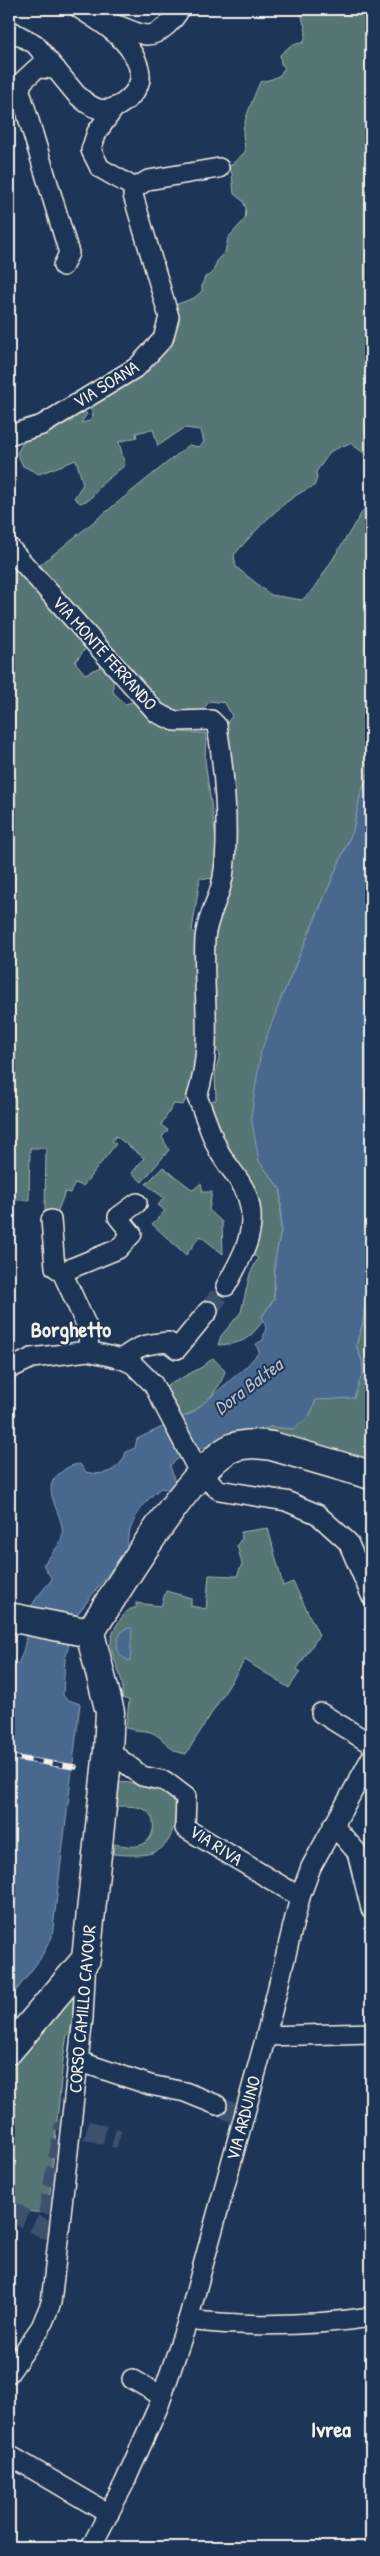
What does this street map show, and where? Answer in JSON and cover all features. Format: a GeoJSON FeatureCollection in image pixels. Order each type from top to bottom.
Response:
{"type":"FeatureCollection","features":[{"type":"Feature","properties":{"kind":"main road"},"geometry":{"type":"LineString","coordinates":[[14,1618],[84,1633],[154,1536],[197,1468],[235,1447],[260,1444],[371,1475]]}},
{"type":"Feature","properties":{"kind":"main road","name":"CORSO CAMILLO CAVOUR"},"geometry":{"type":"LineString","coordinates":[[84,1633],[110,1712],[108,1750],[86,1959]]}},
{"type":"Feature","properties":{"kind":"main road"},"geometry":{"type":"LineString","coordinates":[[9,2050],[86,1959]]}},
{"type":"Feature","properties":{"kind":"street"},"geometry":{"type":"LineString","coordinates":[[80,9],[101,22],[127,45],[134,55],[140,72],[138,86],[131,96],[115,107],[97,132],[91,150],[100,168],[135,188],[140,183],[148,180],[219,168]]}},
{"type":"Feature","properties":{"kind":"street"},"geometry":{"type":"LineString","coordinates":[[101,22],[114,22],[146,35],[156,32],[168,24],[180,9]]}},
{"type":"Feature","properties":{"kind":"street"},"geometry":{"type":"LineString","coordinates":[[9,30],[35,44],[76,94],[92,106],[99,109],[115,107]]}},
{"type":"Feature","properties":{"kind":"street"},"geometry":{"type":"LineString","coordinates":[[56,69],[37,68],[28,74],[22,82],[20,91],[69,253],[63,266]]}},
{"type":"Feature","properties":{"kind":"street","name":"VIA SOANA"},"geometry":{"type":"LineString","coordinates":[[9,435],[42,424],[137,367],[163,339],[169,317],[133,195],[135,188]]}},
{"type":"Feature","properties":{"kind":"street","name":"VIA MONTE FERRANDO"},"geometry":{"type":"LineString","coordinates":[[9,546],[157,713],[175,721],[211,720],[217,726],[226,858],[223,881],[205,937],[206,1054],[203,1080],[197,1097],[219,1151],[246,1192],[252,1218],[249,1239],[239,1264],[226,1286]]}},
{"type":"Feature","properties":{"kind":"street"},"geometry":{"type":"LineString","coordinates":[[62,1272],[118,1249],[132,1234],[118,1217],[138,1203]]}},
{"type":"Feature","properties":{"kind":"street"},"geometry":{"type":"LineString","coordinates":[[50,1220],[55,1267],[62,1272],[89,1330],[88,1351]]}},
{"type":"Feature","properties":{"kind":"street"},"geometry":{"type":"LineString","coordinates":[[122,1359],[136,1347],[150,1344],[168,1342],[177,1349],[208,1311]]}},
{"type":"Feature","properties":{"kind":"street"},"geometry":{"type":"LineString","coordinates":[[9,1369],[32,1358],[88,1351],[122,1359],[142,1372],[160,1395],[197,1468],[219,1490],[277,1498],[307,1508],[340,1533],[353,1551],[371,1595]]}},
{"type":"Feature","properties":{"kind":"street"},"geometry":{"type":"LineString","coordinates":[[321,1712],[371,1744]]}},
{"type":"Feature","properties":{"kind":"street","name":"VIA RIVA"},"geometry":{"type":"LineString","coordinates":[[108,1750],[142,1776],[165,1780],[186,1797],[185,1828],[300,1897]]}},
{"type":"Feature","properties":{"kind":"street","name":"VIA ARDUINO"},"geometry":{"type":"LineString","coordinates":[[91,2547],[124,2484],[162,2396],[188,2320],[240,2115],[266,2036],[300,1897],[311,1867],[371,1758]]}},
{"type":"Feature","properties":{"kind":"street"},"geometry":{"type":"LineString","coordinates":[[333,1825],[358,1852],[371,1909]]}},
{"type":"Feature","properties":{"kind":"street","name":"CORSO CAMILLO CAVOUR"},"geometry":{"type":"LineString","coordinates":[[9,2373],[41,2327],[51,2302],[78,2061],[86,1959]]}},
{"type":"Feature","properties":{"kind":"street"},"geometry":{"type":"LineString","coordinates":[[266,2036],[371,2033]]}},
{"type":"Feature","properties":{"kind":"street"},"geometry":{"type":"LineString","coordinates":[[78,2061],[150,2085],[185,2092],[217,2105]]}},
{"type":"Feature","properties":{"kind":"street"},"geometry":{"type":"LineString","coordinates":[[188,2320],[232,2325],[341,2321],[371,2317]]}},
{"type":"Feature","properties":{"kind":"street"},"geometry":{"type":"LineString","coordinates":[[132,2380],[162,2396]]}},
{"type":"Feature","properties":{"kind":"street"},"geometry":{"type":"LineString","coordinates":[[11,2462],[109,2514]]}},
{"type":"Feature","properties":{"kind":"green space"},"geometry":{"type":"Polygon","coordinates":[[[300,9],[371,9],[371,458],[350,443],[331,451],[316,472],[317,479],[314,486],[292,498],[281,507],[260,526],[234,555],[236,567],[271,595],[302,600],[314,589],[366,506],[371,483],[371,766],[361,793],[353,830],[281,999],[259,1161],[281,1190],[281,1232],[275,1260],[274,1299],[262,1317],[264,1320],[249,1337],[239,1342],[218,1345],[221,1336],[241,1312],[250,1274],[258,1258],[248,1252],[255,1217],[199,1102],[216,1100],[215,1073],[220,1054],[210,1041],[225,726],[232,716],[225,703],[210,701],[198,715],[175,714],[155,702],[154,692],[129,680],[40,565],[189,445],[199,447],[204,442],[201,430],[184,428],[158,446],[153,429],[136,433],[137,437],[119,442],[125,465],[103,483],[89,500],[80,503],[74,498],[83,484],[76,460],[39,474],[23,466],[17,453],[25,439],[41,434],[58,420],[72,421],[76,412],[82,410],[87,414],[81,423],[90,421],[93,415],[88,404],[152,364],[168,346],[172,306],[194,298],[202,291],[205,277],[212,274],[218,259],[225,252],[228,238],[245,219],[246,209],[243,201],[234,194],[232,174],[229,167],[245,152],[243,128],[260,82],[280,75],[285,67],[281,64],[280,55],[290,46],[304,42],[306,32],[300,9]]]}},
{"type":"Feature","properties":{"kind":"green space"},"geometry":{"type":"Polygon","coordinates":[[[9,553],[46,597],[45,603],[51,602],[90,643],[75,662],[85,674],[107,664],[118,679],[113,683],[113,692],[125,704],[137,701],[153,720],[166,729],[206,733],[205,760],[219,861],[215,879],[200,878],[192,931],[201,938],[199,1069],[183,1105],[174,1104],[161,1125],[168,1130],[162,1137],[169,1150],[142,1182],[132,1173],[144,1158],[116,1136],[112,1141],[116,1144],[83,1186],[75,1183],[70,1193],[65,1192],[55,1218],[47,1218],[45,1212],[46,1148],[30,1148],[29,1200],[9,1200],[9,553]]]}},
{"type":"Feature","properties":{"kind":"green space"},"geometry":{"type":"Polygon","coordinates":[[[163,1167],[193,1190],[201,1183],[203,1192],[212,1192],[209,1210],[222,1222],[223,1254],[200,1236],[186,1255],[152,1224],[165,1211],[158,1205],[164,1198],[146,1184],[163,1167]]]}},
{"type":"Feature","properties":{"kind":"green space"},"geometry":{"type":"Polygon","coordinates":[[[371,1266],[371,1468],[249,1433],[271,1427],[293,1429],[309,1417],[316,1400],[362,1361],[356,1345],[363,1322],[368,1271],[371,1266]]]}},
{"type":"Feature","properties":{"kind":"green space"},"geometry":{"type":"Polygon","coordinates":[[[213,1358],[225,1371],[218,1387],[199,1407],[177,1420],[163,1388],[202,1367],[213,1358]]]}},
{"type":"Feature","properties":{"kind":"green space"},"geometry":{"type":"Polygon","coordinates":[[[268,1528],[283,1586],[293,1582],[319,1635],[297,1669],[300,1672],[289,1688],[245,1660],[186,1754],[175,1751],[153,1733],[126,1728],[129,1700],[122,1698],[122,1683],[111,1643],[116,1626],[123,1616],[129,1610],[136,1608],[136,1603],[161,1606],[166,1591],[191,1598],[191,1606],[206,1609],[209,1575],[237,1576],[242,1564],[237,1545],[242,1538],[241,1532],[268,1528]]]}},
{"type":"Feature","properties":{"kind":"green space"},"geometry":{"type":"Polygon","coordinates":[[[119,1782],[163,1786],[178,1797],[173,1828],[169,1839],[164,1847],[156,1852],[131,1855],[113,1854],[113,1844],[141,1845],[146,1842],[153,1832],[153,1820],[147,1811],[135,1807],[117,1806],[119,1782]]]}},
{"type":"Feature","properties":{"kind":"green space"},"geometry":{"type":"Polygon","coordinates":[[[76,1993],[74,2031],[67,2035],[63,2060],[48,2213],[9,2210],[9,2072],[76,1993]]]}},
{"type":"Feature","properties":{"kind":"water","name":"Dora Baltea"},"geometry":{"type":"Polygon","coordinates":[[[371,766],[371,1210],[369,1226],[372,1259],[368,1271],[363,1322],[356,1345],[362,1361],[363,1372],[354,1398],[316,1400],[309,1417],[293,1429],[271,1427],[220,1441],[197,1450],[188,1451],[170,1465],[176,1486],[172,1490],[161,1488],[142,1507],[129,1532],[127,1549],[76,1616],[65,1660],[63,1695],[66,1699],[80,1704],[52,1937],[40,1959],[9,2000],[9,1671],[21,1658],[24,1650],[29,1613],[32,1605],[52,1579],[43,1565],[57,1547],[62,1536],[62,1528],[51,1487],[54,1479],[62,1471],[72,1466],[80,1464],[86,1472],[99,1474],[116,1468],[126,1452],[135,1448],[137,1439],[192,1413],[247,1366],[259,1352],[256,1344],[263,1340],[266,1327],[262,1317],[274,1299],[275,1260],[281,1232],[281,1190],[259,1161],[251,1117],[261,1051],[281,999],[353,830],[361,793],[371,766]]]}},
{"type":"Feature","properties":{"kind":"water"},"geometry":{"type":"Polygon","coordinates":[[[126,1628],[132,1628],[130,1661],[121,1655],[117,1646],[119,1636],[126,1628]]]}},
{"type":"Feature","properties":{"kind":"tunnel"},"geometry":{"type":"LineString","coordinates":[[208,1311],[226,1286]]}},
{"type":"Feature","properties":{"kind":"tunnel"},"geometry":{"type":"LineString","coordinates":[[217,2105],[236,2114]]}},
{"type":"Feature","properties":{"kind":"tunnel"},"geometry":{"type":"LineString","coordinates":[[9,2210],[45,2229],[63,2129],[68,2125],[119,2139]]}},
{"type":"Feature","properties":{"kind":"railway"},"geometry":{"type":"LineString","coordinates":[[9,1757],[75,1767]]}},
{"type":"Feature","properties":{"kind":"district","name":"Borghetto"},"geometry":{"type":"Point","coordinates":[71,1329]}},
{"type":"Feature","properties":{"kind":"district","name":"Ivrea"},"geometry":{"type":"Point","coordinates":[331,2429]}}]}
